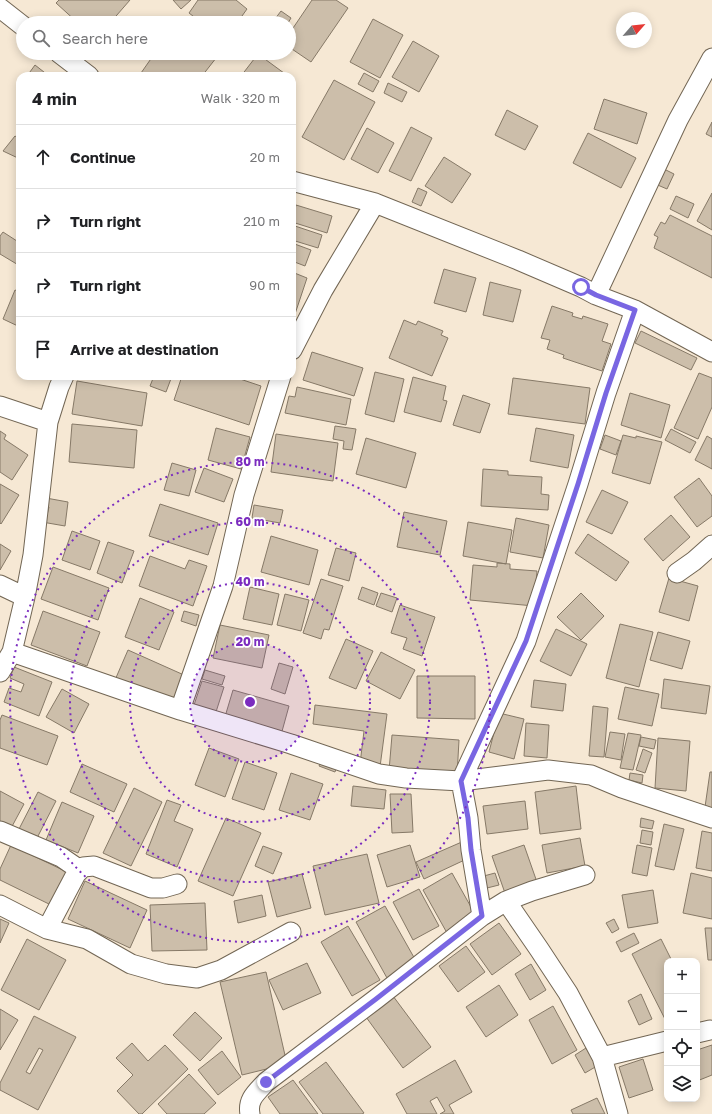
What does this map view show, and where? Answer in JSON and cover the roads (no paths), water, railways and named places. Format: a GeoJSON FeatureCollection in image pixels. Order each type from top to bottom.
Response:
{"type":"FeatureCollection","features":[{"type":"Feature","properties":{"kind":"street"},"geometry":{"type":"LineString","coordinates":[[0,8],[16,21]]}},
{"type":"Feature","properties":{"kind":"street"},"geometry":{"type":"LineString","coordinates":[[596,295],[678,120],[712,58]]}},
{"type":"Feature","properties":{"kind":"street"},"geometry":{"type":"LineString","coordinates":[[67,60],[84,72]]}},
{"type":"Feature","properties":{"kind":"street"},"geometry":{"type":"LineString","coordinates":[[296,182],[376,203],[518,260],[596,295],[635,310],[712,352]]}},
{"type":"Feature","properties":{"kind":"street"},"geometry":{"type":"LineString","coordinates":[[296,342],[323,290],[376,203]]}},
{"type":"Feature","properties":{"kind":"street"},"geometry":{"type":"LineString","coordinates":[[482,916],[471,850],[468,818],[461,781],[526,641],[578,484],[606,393],[635,310]]}},
{"type":"Feature","properties":{"kind":"street"},"geometry":{"type":"LineString","coordinates":[[0,672],[12,652],[25,597],[33,555],[48,422],[62,380]]}},
{"type":"Feature","properties":{"kind":"street"},"geometry":{"type":"LineString","coordinates":[[180,710],[223,586],[244,495],[280,380]]}},
{"type":"Feature","properties":{"kind":"street"},"geometry":{"type":"LineString","coordinates":[[0,406],[48,422]]}},
{"type":"Feature","properties":{"kind":"street"},"geometry":{"type":"LineString","coordinates":[[677,573],[694,561],[712,545]]}},
{"type":"Feature","properties":{"kind":"street"},"geometry":{"type":"LineString","coordinates":[[0,585],[25,597]]}},
{"type":"Feature","properties":{"kind":"street"},"geometry":{"type":"LineString","coordinates":[[12,652],[180,710],[291,744],[379,774],[406,778],[461,781],[548,770],[590,775],[622,788],[712,818]]}},
{"type":"Feature","properties":{"kind":"street"},"geometry":{"type":"LineString","coordinates":[[0,831],[61,858],[80,870]]}},
{"type":"Feature","properties":{"kind":"street"},"geometry":{"type":"LineString","coordinates":[[48,929],[76,874],[83,867],[94,866],[151,888],[163,888],[177,884]]}},
{"type":"Feature","properties":{"kind":"street"},"geometry":{"type":"LineString","coordinates":[[250,1114],[248,1106],[252,1097],[266,1082],[376,999],[482,916],[506,901],[539,888],[584,876]]}},
{"type":"Feature","properties":{"kind":"street"},"geometry":{"type":"LineString","coordinates":[[506,901],[568,993],[602,1057],[618,1114]]}},
{"type":"Feature","properties":{"kind":"street"},"geometry":{"type":"LineString","coordinates":[[0,905],[48,929],[86,939],[131,964],[166,974],[197,978],[221,970],[291,932]]}},
{"type":"Feature","properties":{"kind":"street"},"geometry":{"type":"LineString","coordinates":[[602,1057],[664,1042]]}}]}
